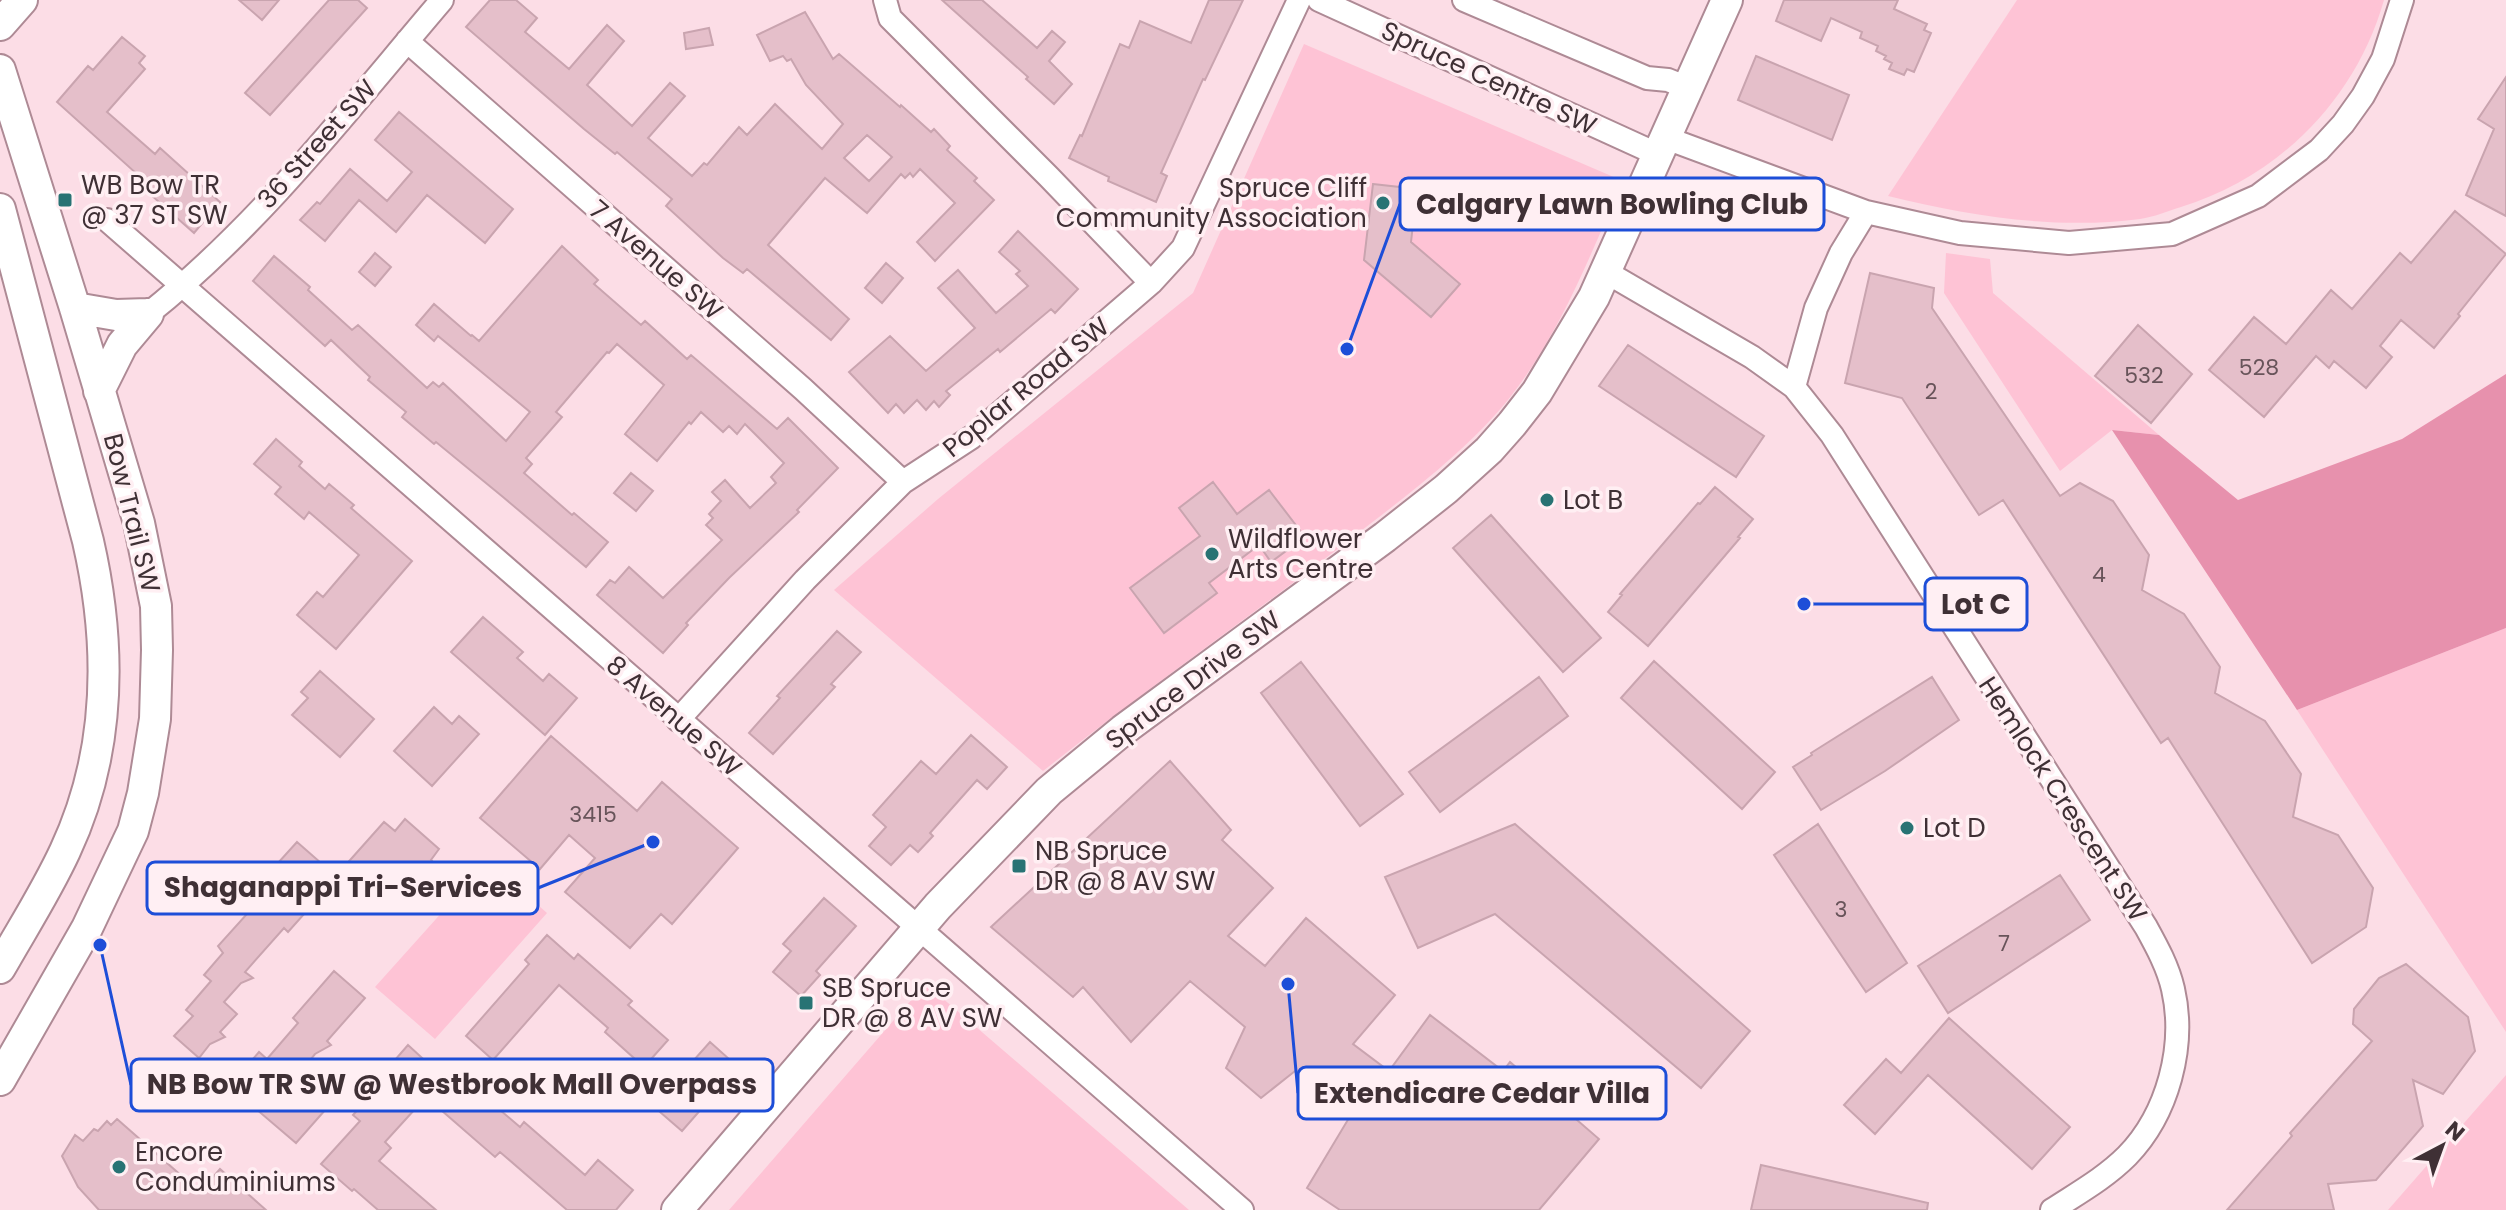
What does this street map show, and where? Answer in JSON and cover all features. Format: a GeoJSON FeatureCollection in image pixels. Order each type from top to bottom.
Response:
{"type":"FeatureCollection","features":[{"type":"Feature","properties":{"kind":"main road"},"geometry":{"type":"LineString","coordinates":[[0,25],[22,0]]}},
{"type":"Feature","properties":{"kind":"main road","name":"Spruce Drive SW"},"geometry":{"type":"LineString","coordinates":[[677,1210],[918,929],[1049,791],[1123,730],[1385,537],[1489,450],[1537,392],[1586,314],[1727,0]]}},
{"type":"Feature","properties":{"kind":"main road","name":"Bow Trail SW"},"geometry":{"type":"LineString","coordinates":[[0,70],[139,523],[156,606],[157,688],[152,741],[133,831],[114,875],[0,1080]]}},
{"type":"Feature","properties":{"kind":"main road","name":"Bow Trail SW"},"geometry":{"type":"LineString","coordinates":[[0,209],[97,578],[105,663],[104,706],[92,774],[78,820],[39,901],[0,968]]}},
{"type":"Feature","properties":{"kind":"main road"},"geometry":{"type":"LineString","coordinates":[[0,275],[7,294],[31,326]]}},
{"type":"Feature","properties":{"kind":"main road"},"geometry":{"type":"LineString","coordinates":[[75,308],[116,315],[148,314]]}},
{"type":"Feature","properties":{"kind":"main road","name":"36 Street SW"},"geometry":{"type":"LineString","coordinates":[[99,391],[122,345],[148,314]]}},
{"type":"Feature","properties":{"kind":"street","name":"36 Street SW"},"geometry":{"type":"LineString","coordinates":[[148,314],[183,287],[298,170],[442,0]]}},
{"type":"Feature","properties":{"kind":"street"},"geometry":{"type":"LineString","coordinates":[[885,0],[890,18],[1151,283]]}},
{"type":"Feature","properties":{"kind":"street","name":"Poplar Road SW"},"geometry":{"type":"LineString","coordinates":[[678,720],[805,580],[903,482],[972,437],[1151,283],[1183,248],[1299,0]]}},
{"type":"Feature","properties":{"kind":"street","name":"Spruce Centre SW"},"geometry":{"type":"LineString","coordinates":[[1319,0],[1662,147],[1866,212],[1960,233],[2069,243],[2172,234],[2258,196],[2319,150],[2343,124],[2383,59],[2402,0]]}},
{"type":"Feature","properties":{"kind":"street"},"geometry":{"type":"LineString","coordinates":[[1464,0],[1647,78],[1668,80],[1688,88]]}},
{"type":"Feature","properties":{"kind":"street","name":"7 Avenue SW"},"geometry":{"type":"LineString","coordinates":[[407,41],[803,389],[903,482]]}},
{"type":"Feature","properties":{"kind":"street"},"geometry":{"type":"LineString","coordinates":[[1794,387],[1816,308],[1841,253],[1866,212]]}},
{"type":"Feature","properties":{"kind":"street","name":"8 Avenue SW"},"geometry":{"type":"LineString","coordinates":[[107,220],[1242,1210]]}},
{"type":"Feature","properties":{"kind":"street","name":"Hemlock Crescent SW"},"geometry":{"type":"LineString","coordinates":[[1606,272],[1752,357],[1794,387],[1832,435],[2146,927],[2164,960],[2177,1012],[2177,1048],[2172,1074],[2159,1108],[2143,1137],[2118,1164],[2052,1210]]}},
{"type":"Feature","properties":{"kind":"shaded area"},"geometry":{"type":"Polygon","coordinates":[[[2017,0],[2384,0],[2354,70],[2309,129],[2250,176],[2217,194],[2145,218],[2077,223],[1981,215],[1888,196],[2017,0]]]}},
{"type":"Feature","properties":{"kind":"shaded area"},"geometry":{"type":"Polygon","coordinates":[[[1304,44],[1623,181],[1545,346],[1511,396],[1475,436],[1390,508],[1043,771],[834,590],[938,499],[1193,293],[1304,44]]]}},
{"type":"Feature","properties":{"kind":"shaded area"},"geometry":{"type":"Polygon","coordinates":[[[1946,253],[1990,259],[1993,293],[2159,435],[2112,430],[2060,471],[1944,293],[1946,253]]]}},
{"type":"Feature","properties":{"kind":"shaded area"},"geometry":{"type":"Polygon","coordinates":[[[2506,374],[2506,628],[2297,710],[2112,430],[2159,435],[2238,500],[2402,439],[2506,374]]]}},
{"type":"Feature","properties":{"kind":"shaded area"},"geometry":{"type":"Polygon","coordinates":[[[2506,628],[2506,1032],[2297,710],[2506,628]]]}},
{"type":"Feature","properties":{"kind":"shaded area"},"geometry":{"type":"Polygon","coordinates":[[[488,861],[547,913],[435,1039],[375,987],[488,861]]]}},
{"type":"Feature","properties":{"kind":"shaded area"},"geometry":{"type":"Polygon","coordinates":[[[926,984],[1189,1210],[729,1210],[926,984]]]}},
{"type":"Feature","properties":{"kind":"shaded area"},"geometry":{"type":"Polygon","coordinates":[[[2506,1075],[2506,1210],[2388,1210],[2506,1075]]]}},
{"type":"Feature","properties":{"kind":"building"},"geometry":{"type":"Polygon","coordinates":[[[239,0],[279,0],[262,20],[239,0]]]}},
{"type":"Feature","properties":{"kind":"building"},"geometry":{"type":"Polygon","coordinates":[[[329,0],[358,0],[367,8],[270,115],[245,93],[329,0]]]}},
{"type":"Feature","properties":{"kind":"building"},"geometry":{"type":"Polygon","coordinates":[[[490,0],[516,0],[537,18],[525,32],[569,69],[607,25],[624,41],[587,85],[632,126],[670,83],[685,96],[648,138],[692,176],[704,163],[707,165],[739,127],[747,135],[775,104],[822,149],[843,124],[806,85],[791,59],[787,61],[783,56],[770,61],[757,35],[805,12],[833,59],[839,54],[931,132],[934,129],[950,146],[947,150],[977,178],[974,181],[994,200],[935,261],[917,242],[955,203],[920,169],[913,177],[910,173],[905,178],[901,174],[867,213],[825,178],[768,245],[849,319],[831,340],[747,269],[743,273],[723,258],[666,206],[672,199],[617,152],[615,154],[584,129],[466,27],[490,0]],[[867,135],[844,158],[869,181],[892,157],[867,135]]]}},
{"type":"Feature","properties":{"kind":"building"},"geometry":{"type":"Polygon","coordinates":[[[942,0],[982,0],[1037,48],[1052,31],[1065,42],[1049,61],[1072,84],[1054,104],[942,0]]]}},
{"type":"Feature","properties":{"kind":"building"},"geometry":{"type":"Polygon","coordinates":[[[1209,0],[1243,0],[1161,173],[1167,176],[1156,202],[1108,181],[1109,177],[1069,158],[1082,136],[1120,44],[1129,48],[1140,21],[1191,43],[1209,0]]]}},
{"type":"Feature","properties":{"kind":"building"},"geometry":{"type":"Polygon","coordinates":[[[1784,0],[1898,0],[1894,9],[1927,24],[1924,30],[1931,33],[1914,72],[1907,69],[1904,75],[1889,69],[1892,63],[1876,51],[1878,46],[1860,38],[1862,32],[1831,18],[1821,41],[1776,21],[1784,0]]]}},
{"type":"Feature","properties":{"kind":"building"},"geometry":{"type":"Polygon","coordinates":[[[709,28],[713,45],[686,49],[684,33],[709,28]]]}},
{"type":"Feature","properties":{"kind":"building"},"geometry":{"type":"Polygon","coordinates":[[[122,37],[145,56],[139,63],[145,69],[107,112],[155,154],[160,148],[220,202],[194,233],[133,179],[137,174],[57,102],[88,66],[93,70],[122,37]]]}},
{"type":"Feature","properties":{"kind":"building"},"geometry":{"type":"Polygon","coordinates":[[[1756,56],[1849,95],[1832,140],[1738,100],[1756,56]]]}},
{"type":"Feature","properties":{"kind":"building"},"geometry":{"type":"Polygon","coordinates":[[[2506,77],[2506,216],[2466,195],[2494,129],[2478,119],[2506,77]]]}},
{"type":"Feature","properties":{"kind":"building"},"geometry":{"type":"Polygon","coordinates":[[[399,112],[513,209],[485,243],[427,195],[396,232],[359,200],[325,241],[300,220],[317,202],[320,204],[350,169],[387,201],[412,172],[375,140],[399,112]]]}},
{"type":"Feature","properties":{"kind":"building"},"geometry":{"type":"Polygon","coordinates":[[[1373,184],[1417,189],[1411,242],[1460,284],[1431,317],[1364,260],[1373,184]]]}},
{"type":"Feature","properties":{"kind":"building"},"geometry":{"type":"Polygon","coordinates":[[[2455,211],[2506,254],[2434,348],[2401,320],[2380,346],[2392,357],[2366,388],[2334,361],[2329,368],[2316,356],[2264,417],[2209,370],[2254,317],[2286,344],[2331,290],[2352,309],[2400,253],[2411,263],[2455,211]]]}},
{"type":"Feature","properties":{"kind":"building"},"geometry":{"type":"Polygon","coordinates":[[[1018,231],[1078,289],[1055,313],[1051,309],[1000,352],[998,349],[946,391],[950,395],[939,407],[934,401],[926,410],[917,400],[904,413],[896,404],[888,413],[849,372],[890,336],[926,371],[975,328],[938,288],[958,270],[996,313],[1028,286],[1016,274],[1020,271],[999,252],[1018,231]]]}},
{"type":"Feature","properties":{"kind":"building"},"geometry":{"type":"Polygon","coordinates":[[[562,246],[598,280],[594,284],[641,325],[645,321],[687,359],[691,355],[777,429],[788,418],[838,468],[797,510],[799,512],[686,623],[688,625],[663,653],[597,595],[610,580],[615,583],[629,567],[663,598],[722,540],[706,525],[713,518],[709,514],[721,501],[712,492],[725,480],[750,508],[776,483],[771,477],[784,463],[745,424],[737,434],[729,426],[723,432],[701,412],[657,461],[625,434],[664,385],[617,344],[607,352],[556,412],[562,417],[526,458],[532,464],[524,473],[608,542],[586,567],[402,417],[406,412],[368,380],[370,377],[331,340],[325,346],[253,281],[274,256],[352,330],[358,325],[427,388],[433,382],[439,387],[443,383],[506,441],[530,412],[438,336],[434,341],[416,325],[434,304],[479,341],[562,246]]]}},
{"type":"Feature","properties":{"kind":"building"},"geometry":{"type":"Polygon","coordinates":[[[375,253],[391,267],[375,286],[359,272],[375,253]]]}},
{"type":"Feature","properties":{"kind":"building"},"geometry":{"type":"Polygon","coordinates":[[[886,263],[903,278],[882,303],[865,288],[886,263]]]}},
{"type":"Feature","properties":{"kind":"building"},"geometry":{"type":"Polygon","coordinates":[[[1870,273],[1934,288],[1932,308],[2060,496],[2080,483],[2113,501],[2149,555],[2142,590],[2184,614],[2220,667],[2215,693],[2265,721],[2301,774],[2293,817],[2338,835],[2373,888],[2366,927],[2312,963],[2168,738],[2161,743],[2003,500],[1979,515],[1902,398],[1845,383],[1870,273]]]}},
{"type":"Feature","properties":{"kind":"building"},"geometry":{"type":"Polygon","coordinates":[[[2138,325],[2192,374],[2151,423],[2095,376],[2138,325]]]}},
{"type":"Feature","properties":{"kind":"building"},"geometry":{"type":"Polygon","coordinates":[[[1628,345],[1764,436],[1736,477],[1599,386],[1628,345]]]}},
{"type":"Feature","properties":{"kind":"building"},"geometry":{"type":"Polygon","coordinates":[[[276,439],[302,462],[299,466],[325,489],[329,484],[354,505],[351,508],[412,561],[336,649],[297,615],[317,592],[323,597],[359,555],[309,512],[304,519],[275,494],[281,487],[254,464],[276,439]]]}},
{"type":"Feature","properties":{"kind":"building"},"geometry":{"type":"Polygon","coordinates":[[[631,473],[653,491],[636,511],[614,493],[631,473]]]}},
{"type":"Feature","properties":{"kind":"building","name":"Wildflower Arts Centre"},"geometry":{"type":"Polygon","coordinates":[[[1213,482],[1237,514],[1269,490],[1305,537],[1271,562],[1259,545],[1209,583],[1217,593],[1164,633],[1130,588],[1200,536],[1179,508],[1213,482]]]}},
{"type":"Feature","properties":{"kind":"building"},"geometry":{"type":"Polygon","coordinates":[[[1715,487],[1753,519],[1648,646],[1608,612],[1620,594],[1715,487]]]}},
{"type":"Feature","properties":{"kind":"building"},"geometry":{"type":"Polygon","coordinates":[[[1491,515],[1601,638],[1563,672],[1453,548],[1491,515]]]}},
{"type":"Feature","properties":{"kind":"building"},"geometry":{"type":"Polygon","coordinates":[[[483,617],[523,652],[517,658],[543,681],[549,674],[577,698],[545,735],[451,652],[483,617]]]}},
{"type":"Feature","properties":{"kind":"building"},"geometry":{"type":"Polygon","coordinates":[[[837,631],[861,652],[831,684],[835,687],[773,754],[749,733],[780,698],[777,696],[837,631]]]}},
{"type":"Feature","properties":{"kind":"building"},"geometry":{"type":"Polygon","coordinates":[[[1654,661],[1775,772],[1742,809],[1621,698],[1654,661]]]}},
{"type":"Feature","properties":{"kind":"building"},"geometry":{"type":"Polygon","coordinates":[[[1301,662],[1403,794],[1360,826],[1261,693],[1301,662]]]}},
{"type":"Feature","properties":{"kind":"building"},"geometry":{"type":"Polygon","coordinates":[[[320,671],[374,719],[340,757],[292,715],[308,698],[301,692],[320,671]]]}},
{"type":"Feature","properties":{"kind":"building"},"geometry":{"type":"Polygon","coordinates":[[[1539,677],[1568,716],[1440,812],[1409,772],[1539,677]]]}},
{"type":"Feature","properties":{"kind":"building"},"geometry":{"type":"Polygon","coordinates":[[[1932,677],[1959,720],[1821,810],[1793,767],[1932,677]]]}},
{"type":"Feature","properties":{"kind":"building"},"geometry":{"type":"Polygon","coordinates":[[[434,707],[452,724],[459,716],[479,734],[432,786],[394,751],[434,707]]]}},
{"type":"Feature","properties":{"kind":"building"},"geometry":{"type":"Polygon","coordinates":[[[971,735],[1007,767],[987,789],[977,780],[930,833],[933,836],[918,852],[910,845],[891,865],[869,846],[886,827],[873,815],[921,761],[936,774],[971,735]]]}},
{"type":"Feature","properties":{"kind":"building"},"geometry":{"type":"Polygon","coordinates":[[[551,736],[637,811],[662,782],[738,848],[672,924],[661,914],[630,948],[565,892],[595,858],[569,835],[540,869],[480,818],[551,736]]]}},
{"type":"Feature","properties":{"kind":"building"},"geometry":{"type":"Polygon","coordinates":[[[1170,761],[1231,830],[1222,840],[1273,888],[1228,936],[1265,966],[1306,918],[1395,995],[1353,1044],[1389,1071],[1430,1015],[1503,1071],[1510,1062],[1599,1139],[1539,1210],[1340,1210],[1307,1188],[1349,1118],[1295,1071],[1261,1098],[1226,1068],[1245,1027],[1190,981],[1131,1042],[1083,987],[1073,997],[991,927],[1170,761]]]}},
{"type":"Feature","properties":{"kind":"building"},"geometry":{"type":"Polygon","coordinates":[[[405,819],[439,849],[431,860],[440,869],[411,903],[402,894],[389,909],[343,868],[384,822],[395,831],[405,819]]]}},
{"type":"Feature","properties":{"kind":"building"},"geometry":{"type":"Polygon","coordinates":[[[1515,824],[1750,1031],[1701,1088],[1495,914],[1418,948],[1385,877],[1515,824]]]}},
{"type":"Feature","properties":{"kind":"building"},"geometry":{"type":"Polygon","coordinates":[[[1818,824],[1907,963],[1866,992],[1774,855],[1818,824]]]}},
{"type":"Feature","properties":{"kind":"building"},"geometry":{"type":"Polygon","coordinates":[[[297,842],[337,877],[288,932],[284,928],[245,972],[253,978],[241,983],[224,1002],[237,1014],[220,1032],[225,1037],[210,1044],[199,1058],[174,1036],[193,1016],[186,1010],[211,981],[204,975],[223,953],[218,946],[256,904],[248,896],[297,842]]]}},
{"type":"Feature","properties":{"kind":"building"},"geometry":{"type":"Polygon","coordinates":[[[2060,875],[2090,920],[1948,1013],[1918,966],[2060,875]]]}},
{"type":"Feature","properties":{"kind":"building"},"geometry":{"type":"Polygon","coordinates":[[[824,898],[856,926],[816,971],[820,975],[801,996],[773,972],[791,951],[783,944],[824,898]]]}},
{"type":"Feature","properties":{"kind":"building"},"geometry":{"type":"Polygon","coordinates":[[[547,935],[574,959],[578,954],[632,1001],[628,1005],[668,1040],[644,1067],[605,1032],[608,1028],[559,985],[493,1060],[466,1036],[529,964],[525,960],[547,935]]]}},
{"type":"Feature","properties":{"kind":"building"},"geometry":{"type":"Polygon","coordinates":[[[2406,964],[2468,1017],[2475,1051],[2443,1094],[2413,1080],[2423,1126],[2376,1180],[2328,1184],[2334,1210],[2227,1210],[2372,1041],[2353,1024],[2354,1009],[2379,978],[2406,964]]]}},
{"type":"Feature","properties":{"kind":"building"},"geometry":{"type":"Polygon","coordinates":[[[334,971],[365,998],[327,1041],[331,1045],[315,1054],[293,1081],[326,1109],[296,1143],[229,1086],[259,1052],[267,1059],[298,1023],[293,1018],[334,971]]]}},
{"type":"Feature","properties":{"kind":"building"},"geometry":{"type":"Polygon","coordinates":[[[1949,1018],[2070,1127],[2032,1169],[1928,1075],[1875,1134],[1844,1105],[1886,1059],[1901,1073],[1949,1018]]]}},
{"type":"Feature","properties":{"kind":"building"},"geometry":{"type":"Polygon","coordinates":[[[710,1042],[738,1067],[682,1131],[653,1106],[710,1042]]]}},
{"type":"Feature","properties":{"kind":"building"},"geometry":{"type":"Polygon","coordinates":[[[408,1045],[459,1092],[467,1082],[520,1127],[524,1122],[585,1175],[598,1160],[633,1190],[616,1210],[567,1210],[500,1152],[495,1157],[426,1097],[385,1142],[391,1148],[379,1161],[436,1210],[378,1210],[321,1164],[360,1121],[353,1115],[392,1072],[388,1068],[408,1045]]]}},
{"type":"Feature","properties":{"kind":"building","name":"Encore Conduminiums"},"geometry":{"type":"Polygon","coordinates":[[[117,1119],[200,1192],[220,1169],[266,1210],[99,1210],[78,1187],[62,1156],[75,1135],[83,1141],[94,1129],[98,1131],[107,1121],[111,1125],[117,1119]]]}},
{"type":"Feature","properties":{"kind":"building"},"geometry":{"type":"Polygon","coordinates":[[[1761,1165],[1928,1203],[1927,1210],[1751,1210],[1761,1165]]]}},
{"type":"Feature","properties":{"kind":"place","name":"WB Bow TR @ 37 ST SW"},"geometry":{"type":"Point","coordinates":[65,200]}},
{"type":"Feature","properties":{"kind":"place","name":"Spruce Cliff Community Association"},"geometry":{"type":"Point","coordinates":[1383,203]}},
{"type":"Feature","properties":{"kind":"place","name":"Calgary Lawn Bowling Club"},"geometry":{"type":"Point","coordinates":[1347,349]}},
{"type":"Feature","properties":{"kind":"place","name":"Lot B"},"geometry":{"type":"Point","coordinates":[1547,500]}},
{"type":"Feature","properties":{"kind":"place","name":"Wildflower Arts Centre"},"geometry":{"type":"Point","coordinates":[1212,554]}},
{"type":"Feature","properties":{"kind":"place","name":"Lot C"},"geometry":{"type":"Point","coordinates":[1804,604]}},
{"type":"Feature","properties":{"kind":"place","name":"Lot D"},"geometry":{"type":"Point","coordinates":[1907,828]}},
{"type":"Feature","properties":{"kind":"place","name":"Shaganappi Tri-Services"},"geometry":{"type":"Point","coordinates":[653,842]}},
{"type":"Feature","properties":{"kind":"place","name":"NB Spruce DR @ 8 AV SW"},"geometry":{"type":"Point","coordinates":[1019,866]}},
{"type":"Feature","properties":{"kind":"place","name":"NB Bow TR SW @ Westbrook Mall Overpass"},"geometry":{"type":"Point","coordinates":[100,945]}},
{"type":"Feature","properties":{"kind":"place","name":"Extendicare Cedar Villa"},"geometry":{"type":"Point","coordinates":[1288,984]}},
{"type":"Feature","properties":{"kind":"place","name":"SB Spruce DR @ 8 AV SW"},"geometry":{"type":"Point","coordinates":[806,1003]}},
{"type":"Feature","properties":{"kind":"place","name":"Encore Conduminiums"},"geometry":{"type":"Point","coordinates":[119,1167]}}]}
